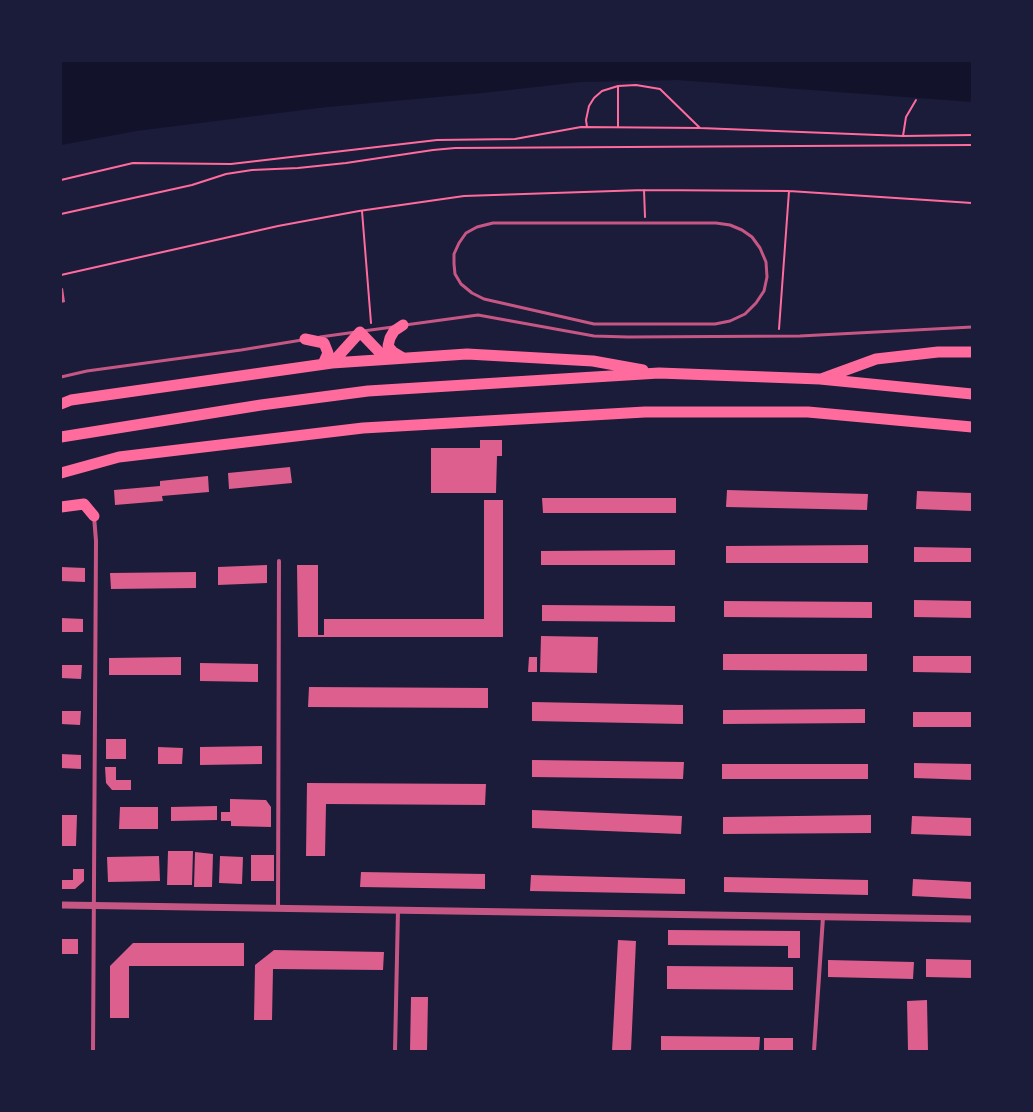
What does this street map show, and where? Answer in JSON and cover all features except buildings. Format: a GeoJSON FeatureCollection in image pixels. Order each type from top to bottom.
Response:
{"type":"FeatureCollection","features":[{"type":"Feature","properties":{"kind":"highway"},"geometry":{"type":"LineString","coordinates":[[403,325],[394,331],[388,346],[393,352],[403,358]]}},
{"type":"Feature","properties":{"kind":"highway"},"geometry":{"type":"LineString","coordinates":[[328,364],[360,332],[386,359]]}},
{"type":"Feature","properties":{"kind":"highway"},"geometry":{"type":"LineString","coordinates":[[305,339],[324,343],[328,353],[328,364]]}},
{"type":"Feature","properties":{"kind":"highway"},"geometry":{"type":"LineString","coordinates":[[820,379],[876,359],[938,352],[972,352]]}},
{"type":"Feature","properties":{"kind":"highway"},"geometry":{"type":"LineString","coordinates":[[61,404],[71,400],[328,364],[467,354],[593,360],[659,373]]}},
{"type":"Feature","properties":{"kind":"highway"},"geometry":{"type":"LineString","coordinates":[[61,438],[261,405],[368,391],[659,373],[820,379],[972,394]]}},
{"type":"Feature","properties":{"kind":"highway"},"geometry":{"type":"LineString","coordinates":[[61,473],[119,457],[363,428],[645,412],[808,412],[972,427]]}},
{"type":"Feature","properties":{"kind":"highway"},"geometry":{"type":"LineString","coordinates":[[61,507],[84,504],[94,516]]}},
{"type":"Feature","properties":{"kind":"street"},"geometry":{"type":"LineString","coordinates":[[93,1051],[96,541],[94,516]]}},
{"type":"Feature","properties":{"kind":"street"},"geometry":{"type":"LineString","coordinates":[[278,908],[280,561]]}},
{"type":"Feature","properties":{"kind":"street"},"geometry":{"type":"LineString","coordinates":[[61,905],[972,919]]}},
{"type":"Feature","properties":{"kind":"street"},"geometry":{"type":"LineString","coordinates":[[395,1051],[398,910]]}},
{"type":"Feature","properties":{"kind":"street"},"geometry":{"type":"LineString","coordinates":[[814,1051],[822,916]]}},
{"type":"Feature","properties":{"kind":"lane"},"geometry":{"type":"LineString","coordinates":[[493,223],[645,223],[716,223],[730,225],[742,230],[752,237],[760,248],[766,262],[767,277],[764,291],[756,303],[745,314],[730,321],[715,324],[594,324],[484,299],[472,293],[461,284],[456,274],[454,254],[466,233],[477,227],[493,223]]}},
{"type":"Feature","properties":{"kind":"lane"},"geometry":{"type":"LineString","coordinates":[[61,377],[87,371],[478,315],[594,336],[779,336],[972,327]]}},
{"type":"Feature","properties":{"kind":"path"},"geometry":{"type":"LineString","coordinates":[[587,127],[587,114],[594,98],[602,91],[618,86],[636,85],[660,89],[700,128]]}},
{"type":"Feature","properties":{"kind":"path"},"geometry":{"type":"LineString","coordinates":[[618,86],[618,127]]}},
{"type":"Feature","properties":{"kind":"path"},"geometry":{"type":"LineString","coordinates":[[903,136],[906,116],[916,100]]}},
{"type":"Feature","properties":{"kind":"path"},"geometry":{"type":"LineString","coordinates":[[61,180],[133,163],[231,164],[437,140],[515,139],[565,129],[587,127],[700,128],[903,136],[972,134]]}},
{"type":"Feature","properties":{"kind":"path"},"geometry":{"type":"LineString","coordinates":[[61,214],[192,185],[239,172],[346,163],[448,149],[972,145]]}},
{"type":"Feature","properties":{"kind":"path"},"geometry":{"type":"LineString","coordinates":[[644,190],[645,223]]}},
{"type":"Feature","properties":{"kind":"path"},"geometry":{"type":"LineString","coordinates":[[61,275],[278,226],[362,211],[464,196],[644,190],[789,191],[972,203]]}},
{"type":"Feature","properties":{"kind":"path"},"geometry":{"type":"LineString","coordinates":[[779,336],[789,191]]}},
{"type":"Feature","properties":{"kind":"path"},"geometry":{"type":"LineString","coordinates":[[362,211],[372,330]]}},
{"type":"Feature","properties":{"kind":"shaded area"},"geometry":{"type":"Polygon","coordinates":[[[61,61],[972,61],[972,102],[678,80],[580,82],[482,93],[327,107],[136,131],[61,145],[61,61]]]}}]}
